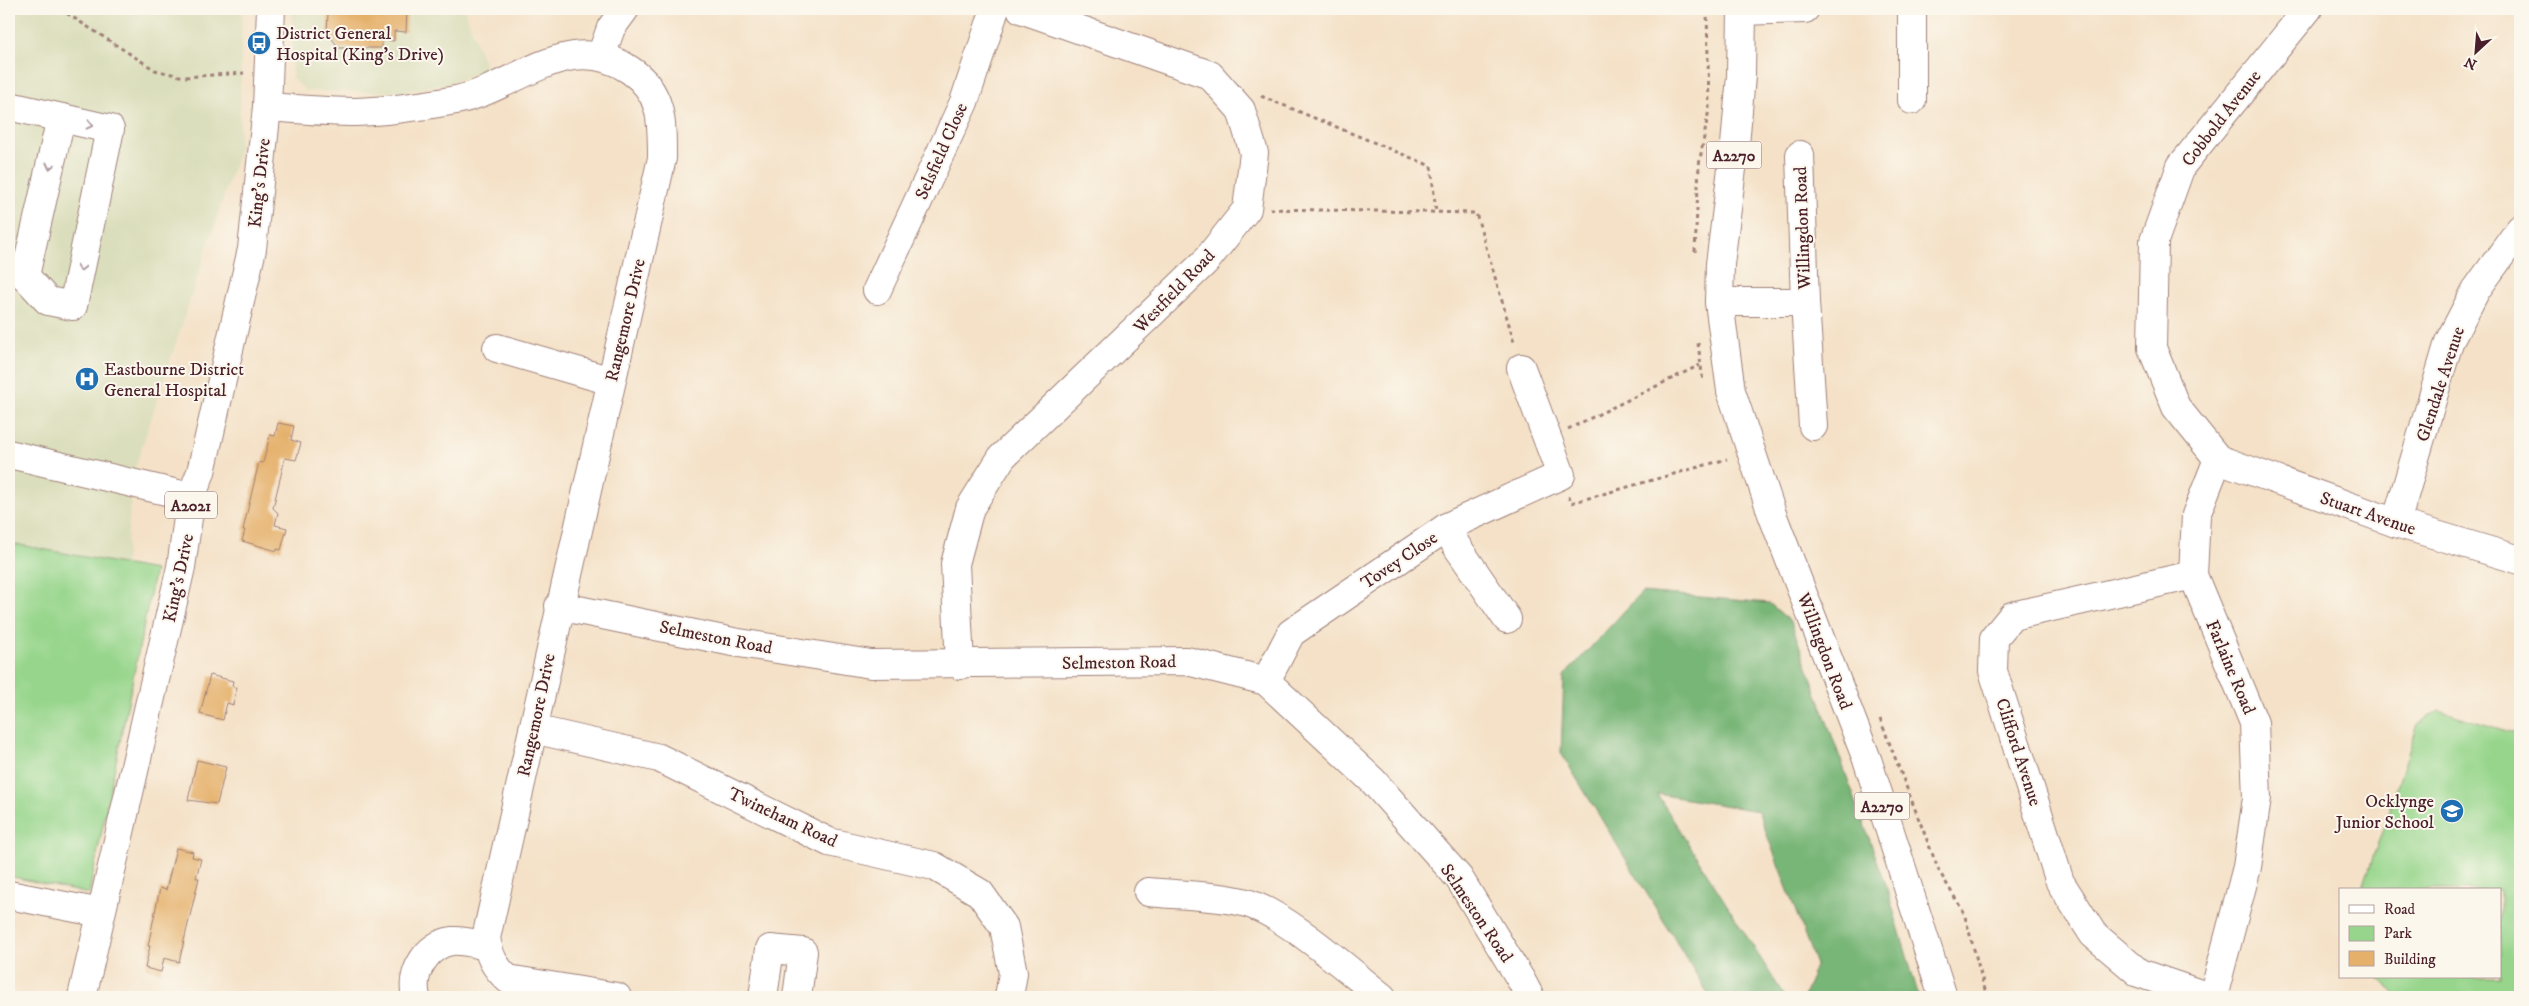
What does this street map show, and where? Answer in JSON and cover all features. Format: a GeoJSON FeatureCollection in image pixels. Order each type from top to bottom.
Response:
{"type":"FeatureCollection","features":[{"type":"Feature","properties":{"kind":"street","name":"King's Drive"},"geometry":{"type":"LineString","coordinates":[[82,997],[181,567],[191,497],[201,472],[252,249],[267,107],[272,9]]}},
{"type":"Feature","properties":{"kind":"street"},"geometry":{"type":"LineString","coordinates":[[601,56],[611,28],[625,9]]}},
{"type":"Feature","properties":{"kind":"street","name":"Selsfield Close"},"geometry":{"type":"LineString","coordinates":[[878,290],[964,102],[995,9]]}},
{"type":"Feature","properties":{"kind":"street"},"geometry":{"type":"LineString","coordinates":[[1021,9],[1210,75],[1241,110],[1254,153],[1247,208]]}},
{"type":"Feature","properties":{"kind":"street"},"geometry":{"type":"LineString","coordinates":[[1742,10],[1805,9]]}},
{"type":"Feature","properties":{"kind":"street"},"geometry":{"type":"LineString","coordinates":[[1912,9],[1912,100]]}},
{"type":"Feature","properties":{"kind":"street","name":"Cobbold Avenue"},"geometry":{"type":"LineString","coordinates":[[2218,459],[2176,407],[2152,348],[2154,241],[2181,166],[2308,9]]}},
{"type":"Feature","properties":{"kind":"street","name":"Willingdon Road"},"geometry":{"type":"LineString","coordinates":[[1742,10],[1740,86],[1720,264],[1720,302],[1732,392],[1753,461],[1868,762],[1943,997]]}},
{"type":"Feature","properties":{"kind":"street","name":"Rangemore Drive"},"geometry":{"type":"LineString","coordinates":[[267,107],[355,112],[415,107],[470,97],[563,57],[582,54],[601,56],[620,63],[637,74],[649,88],[662,117],[662,158],[559,606],[486,938],[487,946],[506,988]]}},
{"type":"Feature","properties":{"kind":"street"},"geometry":{"type":"LineString","coordinates":[[9,106],[61,118],[110,130],[73,306],[48,301],[17,271],[61,118]]}},
{"type":"Feature","properties":{"kind":"street","name":"Willingdon Road"},"geometry":{"type":"LineString","coordinates":[[1800,155],[1805,302],[1813,426]]}},
{"type":"Feature","properties":{"kind":"street","name":"Westfield Road"},"geometry":{"type":"LineString","coordinates":[[960,665],[955,564],[970,508],[1002,457],[1205,262],[1247,208]]}},
{"type":"Feature","properties":{"kind":"street","name":"Glendale Avenue"},"geometry":{"type":"LineString","coordinates":[[2396,523],[2449,342],[2476,290],[2520,229]]}},
{"type":"Feature","properties":{"kind":"street","name":"Willingdon Road"},"geometry":{"type":"LineString","coordinates":[[1720,302],[1805,302]]}},
{"type":"Feature","properties":{"kind":"street"},"geometry":{"type":"LineString","coordinates":[[497,348],[611,381]]}},
{"type":"Feature","properties":{"kind":"street"},"geometry":{"type":"LineString","coordinates":[[1521,368],[1560,475]]}},
{"type":"Feature","properties":{"kind":"street"},"geometry":{"type":"LineString","coordinates":[[9,454],[191,497]]}},
{"type":"Feature","properties":{"kind":"street","name":"Stuart Avenue"},"geometry":{"type":"LineString","coordinates":[[2218,459],[2396,523],[2520,560]]}},
{"type":"Feature","properties":{"kind":"street","name":"Farlaine Road"},"geometry":{"type":"LineString","coordinates":[[2212,997],[2248,859],[2257,798],[2254,723],[2193,576],[2196,515],[2218,459]]}},
{"type":"Feature","properties":{"kind":"street","name":"Tovey Close"},"geometry":{"type":"LineString","coordinates":[[1266,681],[1291,633],[1447,527],[1560,475]]}},
{"type":"Feature","properties":{"kind":"street"},"geometry":{"type":"LineString","coordinates":[[1447,527],[1456,545],[1507,619]]}},
{"type":"Feature","properties":{"kind":"street","name":"Clifford Avenue"},"geometry":{"type":"LineString","coordinates":[[2193,576],[2012,616],[1994,638],[1993,671],[2060,882],[2093,934],[2139,974],[2208,997]]}},
{"type":"Feature","properties":{"kind":"street","name":"Selmeston Road"},"geometry":{"type":"LineString","coordinates":[[559,606],[733,642],[871,664],[960,665],[1188,661],[1266,681],[1373,781],[1459,878],[1530,997]]}},
{"type":"Feature","properties":{"kind":"street","name":"Twineham Road"},"geometry":{"type":"LineString","coordinates":[[533,729],[658,758],[829,842],[934,866],[980,893],[1004,926],[1013,973],[1009,997]]}},
{"type":"Feature","properties":{"kind":"street"},"geometry":{"type":"LineString","coordinates":[[1148,892],[1243,902],[1263,909],[1382,997]]}},
{"type":"Feature","properties":{"kind":"street"},"geometry":{"type":"LineString","coordinates":[[9,895],[101,913]]}},
{"type":"Feature","properties":{"kind":"street"},"geometry":{"type":"LineString","coordinates":[[416,997],[415,975],[421,961],[437,947],[452,941],[468,941],[487,946]]}},
{"type":"Feature","properties":{"kind":"street"},"geometry":{"type":"LineString","coordinates":[[763,997],[770,949],[803,952],[797,997]]}},
{"type":"Feature","properties":{"kind":"street"},"geometry":{"type":"LineString","coordinates":[[506,988],[617,997]]}},
{"type":"Feature","properties":{"kind":"path"},"geometry":{"type":"LineString","coordinates":[[60,9],[155,70],[184,76],[269,72]]}},
{"type":"Feature","properties":{"kind":"path"},"geometry":{"type":"LineString","coordinates":[[1695,258],[1699,165],[1709,109],[1707,9]]}},
{"type":"Feature","properties":{"kind":"path"},"geometry":{"type":"LineString","coordinates":[[1256,94],[1431,166],[1436,212]]}},
{"type":"Feature","properties":{"kind":"path"},"geometry":{"type":"LineString","coordinates":[[1247,208],[1476,213],[1521,368]]}},
{"type":"Feature","properties":{"kind":"path"},"geometry":{"type":"LineString","coordinates":[[1547,439],[1700,365],[1697,335]]}},
{"type":"Feature","properties":{"kind":"path"},"geometry":{"type":"LineString","coordinates":[[1560,475],[1571,503],[1727,460]]}},
{"type":"Feature","properties":{"kind":"shaded area","name":"Eastbourne District General Hospital"},"geometry":{"type":"Polygon","coordinates":[[[9,9],[242,9],[239,150],[133,474],[125,564],[9,543],[9,9]]]}},
{"type":"Feature","properties":{"kind":"shaded area"},"geometry":{"type":"Polygon","coordinates":[[[292,9],[464,9],[486,69],[449,83],[404,92],[306,91],[292,78],[292,9]]]}},
{"type":"Feature","properties":{"kind":"green space"},"geometry":{"type":"Polygon","coordinates":[[[9,543],[155,570],[89,894],[9,876],[9,543]]]}},
{"type":"Feature","properties":{"kind":"green space"},"geometry":{"type":"Polygon","coordinates":[[[1642,592],[1769,603],[1791,622],[1886,885],[1919,997],[1804,997],[1816,965],[1758,811],[1657,794],[1785,997],[1710,997],[1561,753],[1564,676],[1642,592]]]}},
{"type":"Feature","properties":{"kind":"green space","name":"Ocklynge Junior School"},"geometry":{"type":"Polygon","coordinates":[[[2438,710],[2520,735],[2520,997],[2395,997],[2395,993],[2378,978],[2502,978],[2502,888],[2363,888],[2418,724],[2438,710]]]}},
{"type":"Feature","properties":{"kind":"building"},"geometry":{"type":"Polygon","coordinates":[[[331,9],[407,9],[406,32],[394,31],[394,41],[382,40],[382,48],[339,48],[327,32],[328,13],[331,12],[331,9]]]}},
{"type":"Feature","properties":{"kind":"building"},"geometry":{"type":"Polygon","coordinates":[[[278,423],[294,426],[291,440],[301,443],[296,460],[285,458],[273,508],[278,513],[275,525],[287,528],[281,550],[277,549],[277,551],[242,541],[259,462],[263,463],[270,435],[275,436],[278,423]]]}},
{"type":"Feature","properties":{"kind":"building"},"geometry":{"type":"Polygon","coordinates":[[[210,675],[233,681],[232,686],[237,687],[233,705],[227,703],[223,720],[200,714],[210,675]]]}},
{"type":"Feature","properties":{"kind":"building"},"geometry":{"type":"Polygon","coordinates":[[[197,760],[226,767],[217,804],[188,800],[197,760]]]}},
{"type":"Feature","properties":{"kind":"building"},"geometry":{"type":"Polygon","coordinates":[[[176,848],[193,852],[192,857],[201,859],[196,878],[199,878],[179,962],[164,958],[161,972],[145,968],[160,888],[166,890],[176,848]]]}},
{"type":"Feature","properties":{"kind":"place","name":"District General Hospital (King's Drive)"},"geometry":{"type":"Point","coordinates":[259,43]}},
{"type":"Feature","properties":{"kind":"place","name":"Eastbourne District General Hospital"},"geometry":{"type":"Point","coordinates":[87,379]}},
{"type":"Feature","properties":{"kind":"place","name":"Ocklynge Junior School"},"geometry":{"type":"Point","coordinates":[2452,811]}}]}
